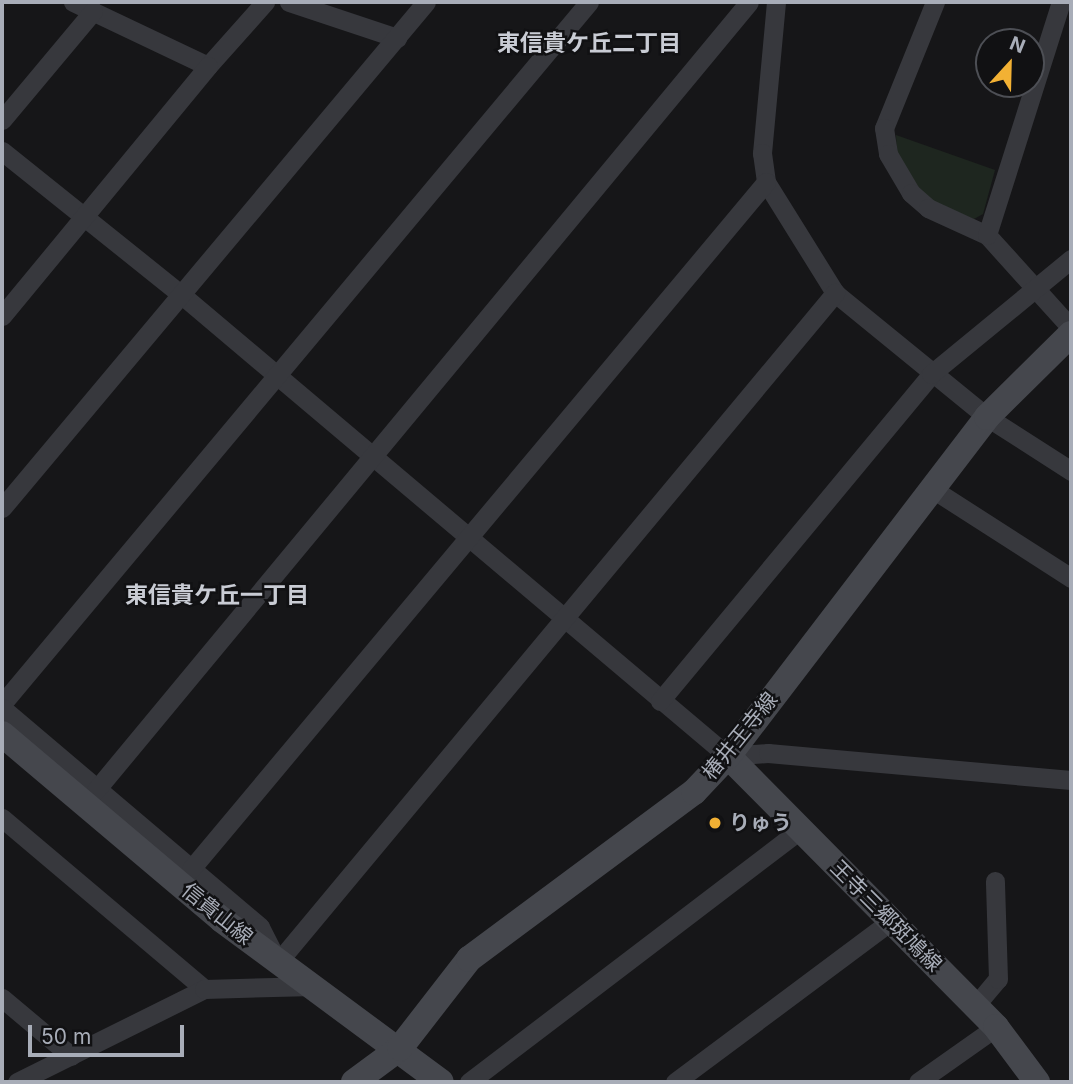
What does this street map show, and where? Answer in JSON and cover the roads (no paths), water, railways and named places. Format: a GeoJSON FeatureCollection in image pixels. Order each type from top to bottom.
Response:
{"type":"FeatureCollection","features":[{"type":"Feature","properties":{"kind":"main road","name":"椿井王寺線"},"geometry":{"type":"LineString","coordinates":[[354,1082],[400,1048],[469,959],[694,792],[728,756],[987,416],[1071,334]]}},
{"type":"Feature","properties":{"kind":"main road","name":"信貴山線"},"geometry":{"type":"LineString","coordinates":[[2,734],[278,962],[400,1048],[440,1082]]}},
{"type":"Feature","properties":{"kind":"main road","name":"王寺三郷斑鳩線"},"geometry":{"type":"LineString","coordinates":[[728,756],[996,1027],[1037,1082]]}},
{"type":"Feature","properties":{"kind":"street"},"geometry":{"type":"LineString","coordinates":[[73,2],[208,66]]}},
{"type":"Feature","properties":{"kind":"street"},"geometry":{"type":"LineString","coordinates":[[2,316],[208,66],[265,2]]}},
{"type":"Feature","properties":{"kind":"street"},"geometry":{"type":"LineString","coordinates":[[289,2],[397,38]]}},
{"type":"Feature","properties":{"kind":"street"},"geometry":{"type":"LineString","coordinates":[[2,508],[183,296],[426,2]]}},
{"type":"Feature","properties":{"kind":"street"},"geometry":{"type":"LineString","coordinates":[[589,2],[2,706],[96,790],[260,927],[278,962],[835,293]]}},
{"type":"Feature","properties":{"kind":"street"},"geometry":{"type":"LineString","coordinates":[[96,790],[369,457],[749,2]]}},
{"type":"Feature","properties":{"kind":"street"},"geometry":{"type":"LineString","coordinates":[[776,2],[762,153],[766,182],[835,293],[987,416],[1071,471]]}},
{"type":"Feature","properties":{"kind":"street"},"geometry":{"type":"LineString","coordinates":[[935,2],[884,128],[888,154],[911,193],[928,208],[987,235],[1071,328]]}},
{"type":"Feature","properties":{"kind":"street"},"geometry":{"type":"LineString","coordinates":[[987,235],[1062,2]]}},
{"type":"Feature","properties":{"kind":"street"},"geometry":{"type":"LineString","coordinates":[[2,120],[93,11]]}},
{"type":"Feature","properties":{"kind":"street"},"geometry":{"type":"LineString","coordinates":[[2,151],[183,296],[369,457],[728,756],[768,753],[1071,780]]}},
{"type":"Feature","properties":{"kind":"street"},"geometry":{"type":"LineString","coordinates":[[191,869],[766,182]]}},
{"type":"Feature","properties":{"kind":"street"},"geometry":{"type":"LineString","coordinates":[[660,701],[932,373],[1071,259]]}},
{"type":"Feature","properties":{"kind":"street"},"geometry":{"type":"LineString","coordinates":[[931,488],[1071,578]]}},
{"type":"Feature","properties":{"kind":"street"},"geometry":{"type":"LineString","coordinates":[[2,818],[204,989]]}},
{"type":"Feature","properties":{"kind":"street"},"geometry":{"type":"LineString","coordinates":[[469,1082],[800,830]]}},
{"type":"Feature","properties":{"kind":"street"},"geometry":{"type":"LineString","coordinates":[[975,1006],[998,979],[995,881]]}},
{"type":"Feature","properties":{"kind":"street"},"geometry":{"type":"LineString","coordinates":[[675,1082],[891,920]]}},
{"type":"Feature","properties":{"kind":"street"},"geometry":{"type":"LineString","coordinates":[[17,1082],[204,989],[315,986]]}},
{"type":"Feature","properties":{"kind":"street"},"geometry":{"type":"LineString","coordinates":[[2,998],[71,1056]]}},
{"type":"Feature","properties":{"kind":"street"},"geometry":{"type":"LineString","coordinates":[[918,1082],[996,1027]]}},
{"type":"Feature","properties":{"kind":"place","name":"りゅう"},"geometry":{"type":"Point","coordinates":[715,823]}},
{"type":"Feature","properties":{"kind":"district","name":"東信貴ケ丘二丁目"},"geometry":{"type":"Point","coordinates":[589,43]}},
{"type":"Feature","properties":{"kind":"district","name":"東信貴ケ丘一丁目"},"geometry":{"type":"Point","coordinates":[217,595]}}]}
